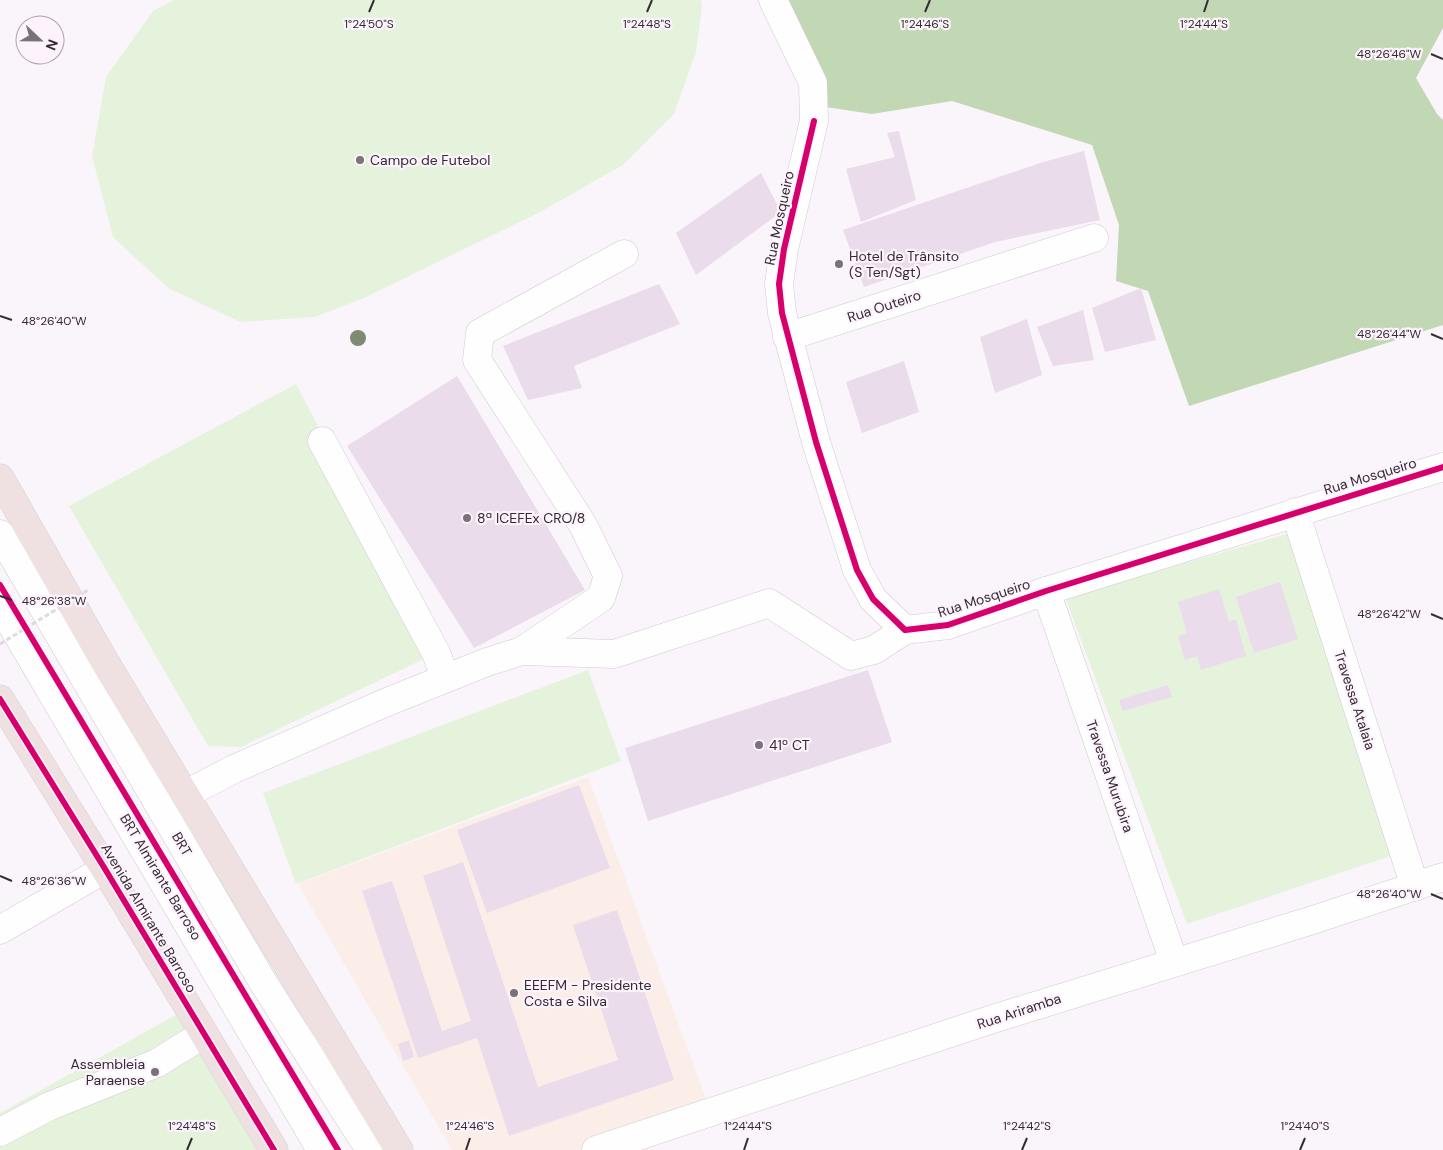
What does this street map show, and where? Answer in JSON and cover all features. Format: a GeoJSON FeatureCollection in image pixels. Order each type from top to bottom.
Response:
{"type":"FeatureCollection","features":[{"type":"Feature","properties":{"kind":"highway"},"geometry":{"type":"LineString","coordinates":[[0,478],[105,662],[399,1150]]}},
{"type":"Feature","properties":{"kind":"highway","name":"Avenida Almirante Barroso"},"geometry":{"type":"LineString","coordinates":[[0,700],[105,869],[274,1150]]}},
{"type":"Feature","properties":{"kind":"street","name":"Rua Mosqueiro"},"geometry":{"type":"LineString","coordinates":[[773,0],[812,83],[814,121],[784,249],[779,284],[787,337],[816,442],[858,570],[873,599],[905,630],[948,626],[1046,591],[1443,467]]}},
{"type":"Feature","properties":{"kind":"street","name":"Rua Outeiro"},"geometry":{"type":"LineString","coordinates":[[787,337],[1094,238]]}},
{"type":"Feature","properties":{"kind":"street"},"geometry":{"type":"LineString","coordinates":[[184,795],[234,768],[445,677],[522,650],[601,598],[608,576],[583,525],[477,360],[480,333],[624,254]]}},
{"type":"Feature","properties":{"kind":"street"},"geometry":{"type":"LineString","coordinates":[[322,442],[436,653],[445,677]]}},
{"type":"Feature","properties":{"kind":"street","name":"Travessa Atalaia"},"geometry":{"type":"LineString","coordinates":[[1295,512],[1415,887]]}},
{"type":"Feature","properties":{"kind":"street","name":"BRT"},"geometry":{"type":"LineString","coordinates":[[0,534],[264,984],[370,1150]]}},
{"type":"Feature","properties":{"kind":"street","name":"Travessa Murubira"},"geometry":{"type":"LineString","coordinates":[[1046,591],[1174,962]]}},
{"type":"Feature","properties":{"kind":"street"},"geometry":{"type":"LineString","coordinates":[[522,650],[614,654],[769,603],[851,656],[874,650],[905,630]]}},
{"type":"Feature","properties":{"kind":"street","name":"BRT Almirante Barroso"},"geometry":{"type":"LineString","coordinates":[[10,612],[321,1150]]}},
{"type":"Feature","properties":{"kind":"street"},"geometry":{"type":"LineString","coordinates":[[0,930],[105,869]]}},
{"type":"Feature","properties":{"kind":"street","name":"Rua Ariramba"},"geometry":{"type":"LineString","coordinates":[[596,1150],[996,1018],[1443,877]]}},
{"type":"Feature","properties":{"kind":"street"},"geometry":{"type":"LineString","coordinates":[[0,1132],[50,1106],[157,1063],[204,1034]]}},
{"type":"Feature","properties":{"kind":"path"},"geometry":{"type":"LineString","coordinates":[[0,644],[88,590]]}},
{"type":"Feature","properties":{"kind":"path"},"geometry":{"type":"LineString","coordinates":[[10,612],[31,636]]}},
{"type":"Feature","properties":{"kind":"shaded area","name":"EEEFM - Presidente Costa e Silva"},"geometry":{"type":"Polygon","coordinates":[[[588,777],[707,1102],[578,1150],[452,1150],[298,884],[588,777]]]}},
{"type":"Feature","properties":{"kind":"green space","name":"Campo de Futebol"},"geometry":{"type":"Polygon","coordinates":[[[174,0],[701,0],[702,6],[696,52],[674,114],[623,165],[540,212],[364,298],[315,317],[240,322],[168,288],[113,237],[92,156],[106,77],[153,11],[174,0]]]}},
{"type":"Feature","properties":{"kind":"green space"},"geometry":{"type":"Polygon","coordinates":[[[762,0],[1443,0],[1443,28],[1416,78],[1437,114],[1443,120],[1443,325],[1189,406],[1148,291],[1116,281],[1119,225],[1092,145],[952,101],[872,114],[819,106],[762,0]]]}},
{"type":"Feature","properties":{"kind":"green space"},"geometry":{"type":"Polygon","coordinates":[[[296,384],[436,653],[241,747],[208,746],[69,506],[296,384]]]}},
{"type":"Feature","properties":{"kind":"green space"},"geometry":{"type":"Polygon","coordinates":[[[1287,534],[1394,855],[1187,924],[1065,597],[1287,534]]]}},
{"type":"Feature","properties":{"kind":"green space"},"geometry":{"type":"Polygon","coordinates":[[[588,670],[621,761],[296,884],[263,793],[588,670]]]}},
{"type":"Feature","properties":{"kind":"green space","name":"Assembleia Paraense"},"geometry":{"type":"Polygon","coordinates":[[[197,1003],[283,1150],[0,1150],[0,1113],[197,1003]]]}},
{"type":"Feature","properties":{"kind":"building"},"geometry":{"type":"Polygon","coordinates":[[[899,131],[916,200],[861,222],[846,169],[895,157],[887,133],[899,131]]]}},
{"type":"Feature","properties":{"kind":"building"},"geometry":{"type":"Polygon","coordinates":[[[1084,151],[1100,220],[995,242],[864,287],[843,230],[1043,162],[1084,151]]]}},
{"type":"Feature","properties":{"kind":"building"},"geometry":{"type":"Polygon","coordinates":[[[761,173],[781,212],[696,275],[676,233],[761,173]]]}},
{"type":"Feature","properties":{"kind":"building"},"geometry":{"type":"Polygon","coordinates":[[[659,284],[680,324],[574,366],[582,388],[528,400],[503,346],[659,284]]]}},
{"type":"Feature","properties":{"kind":"building"},"geometry":{"type":"Polygon","coordinates":[[[1141,288],[1156,340],[1105,352],[1092,308],[1141,288]]]}},
{"type":"Feature","properties":{"kind":"building"},"geometry":{"type":"Polygon","coordinates":[[[1083,310],[1094,360],[1053,366],[1037,327],[1083,310]]]}},
{"type":"Feature","properties":{"kind":"building"},"geometry":{"type":"Polygon","coordinates":[[[1027,319],[1042,375],[995,393],[980,337],[1027,319]]]}},
{"type":"Feature","properties":{"kind":"building"},"geometry":{"type":"Polygon","coordinates":[[[904,361],[919,412],[862,433],[846,382],[904,361]]]}},
{"type":"Feature","properties":{"kind":"building","name":"8ª ICEFEx CRO/8"},"geometry":{"type":"Polygon","coordinates":[[[457,376],[585,590],[474,648],[347,446],[457,376]]]}},
{"type":"Feature","properties":{"kind":"building"},"geometry":{"type":"Polygon","coordinates":[[[1280,582],[1298,639],[1254,653],[1236,597],[1280,582]]]}},
{"type":"Feature","properties":{"kind":"building"},"geometry":{"type":"Polygon","coordinates":[[[1219,589],[1229,621],[1236,620],[1246,656],[1201,670],[1197,656],[1185,660],[1178,636],[1187,633],[1178,602],[1219,589]]]}},
{"type":"Feature","properties":{"kind":"building","name":"41º CT"},"geometry":{"type":"Polygon","coordinates":[[[868,670],[892,742],[648,821],[625,748],[868,670]]]}},
{"type":"Feature","properties":{"kind":"building"},"geometry":{"type":"Polygon","coordinates":[[[1168,685],[1172,697],[1123,711],[1119,700],[1168,685]]]}},
{"type":"Feature","properties":{"kind":"building"},"geometry":{"type":"Polygon","coordinates":[[[579,785],[610,868],[487,913],[457,830],[579,785]]]}},
{"type":"Feature","properties":{"kind":"building"},"geometry":{"type":"Polygon","coordinates":[[[463,862],[538,1087],[618,1060],[573,925],[617,910],[674,1080],[509,1136],[477,1038],[418,1058],[362,891],[392,881],[442,1031],[471,1021],[423,876],[463,862]]]}},
{"type":"Feature","properties":{"kind":"building"},"geometry":{"type":"Polygon","coordinates":[[[409,1040],[414,1057],[403,1061],[398,1044],[409,1040]]]}},
{"type":"Feature","properties":{"kind":"cycle path"},"geometry":{"type":"LineString","coordinates":[[814,121],[784,249],[779,284],[782,313],[816,442],[857,570],[873,599],[905,630],[948,625],[1046,591],[1443,467]]}},
{"type":"Feature","properties":{"kind":"cycle path"},"geometry":{"type":"LineString","coordinates":[[0,585],[338,1150]]}},
{"type":"Feature","properties":{"kind":"cycle path"},"geometry":{"type":"LineString","coordinates":[[0,699],[274,1150]]}},
{"type":"Feature","properties":{"kind":"place","name":"Campo de Futebol"},"geometry":{"type":"Point","coordinates":[360,160]}},
{"type":"Feature","properties":{"kind":"place","name":"Hotel de Trânsito (S Ten/Sgt)"},"geometry":{"type":"Point","coordinates":[839,264]}},
{"type":"Feature","properties":{"kind":"place","name":"8ª ICEFEx CRO/8"},"geometry":{"type":"Point","coordinates":[467,518]}},
{"type":"Feature","properties":{"kind":"place","name":"41º CT"},"geometry":{"type":"Point","coordinates":[759,745]}},
{"type":"Feature","properties":{"kind":"place","name":"EEEFM - Presidente Costa e Silva"},"geometry":{"type":"Point","coordinates":[514,993]}},
{"type":"Feature","properties":{"kind":"place","name":"Assembleia Paraense"},"geometry":{"type":"Point","coordinates":[155,1072]}}]}
